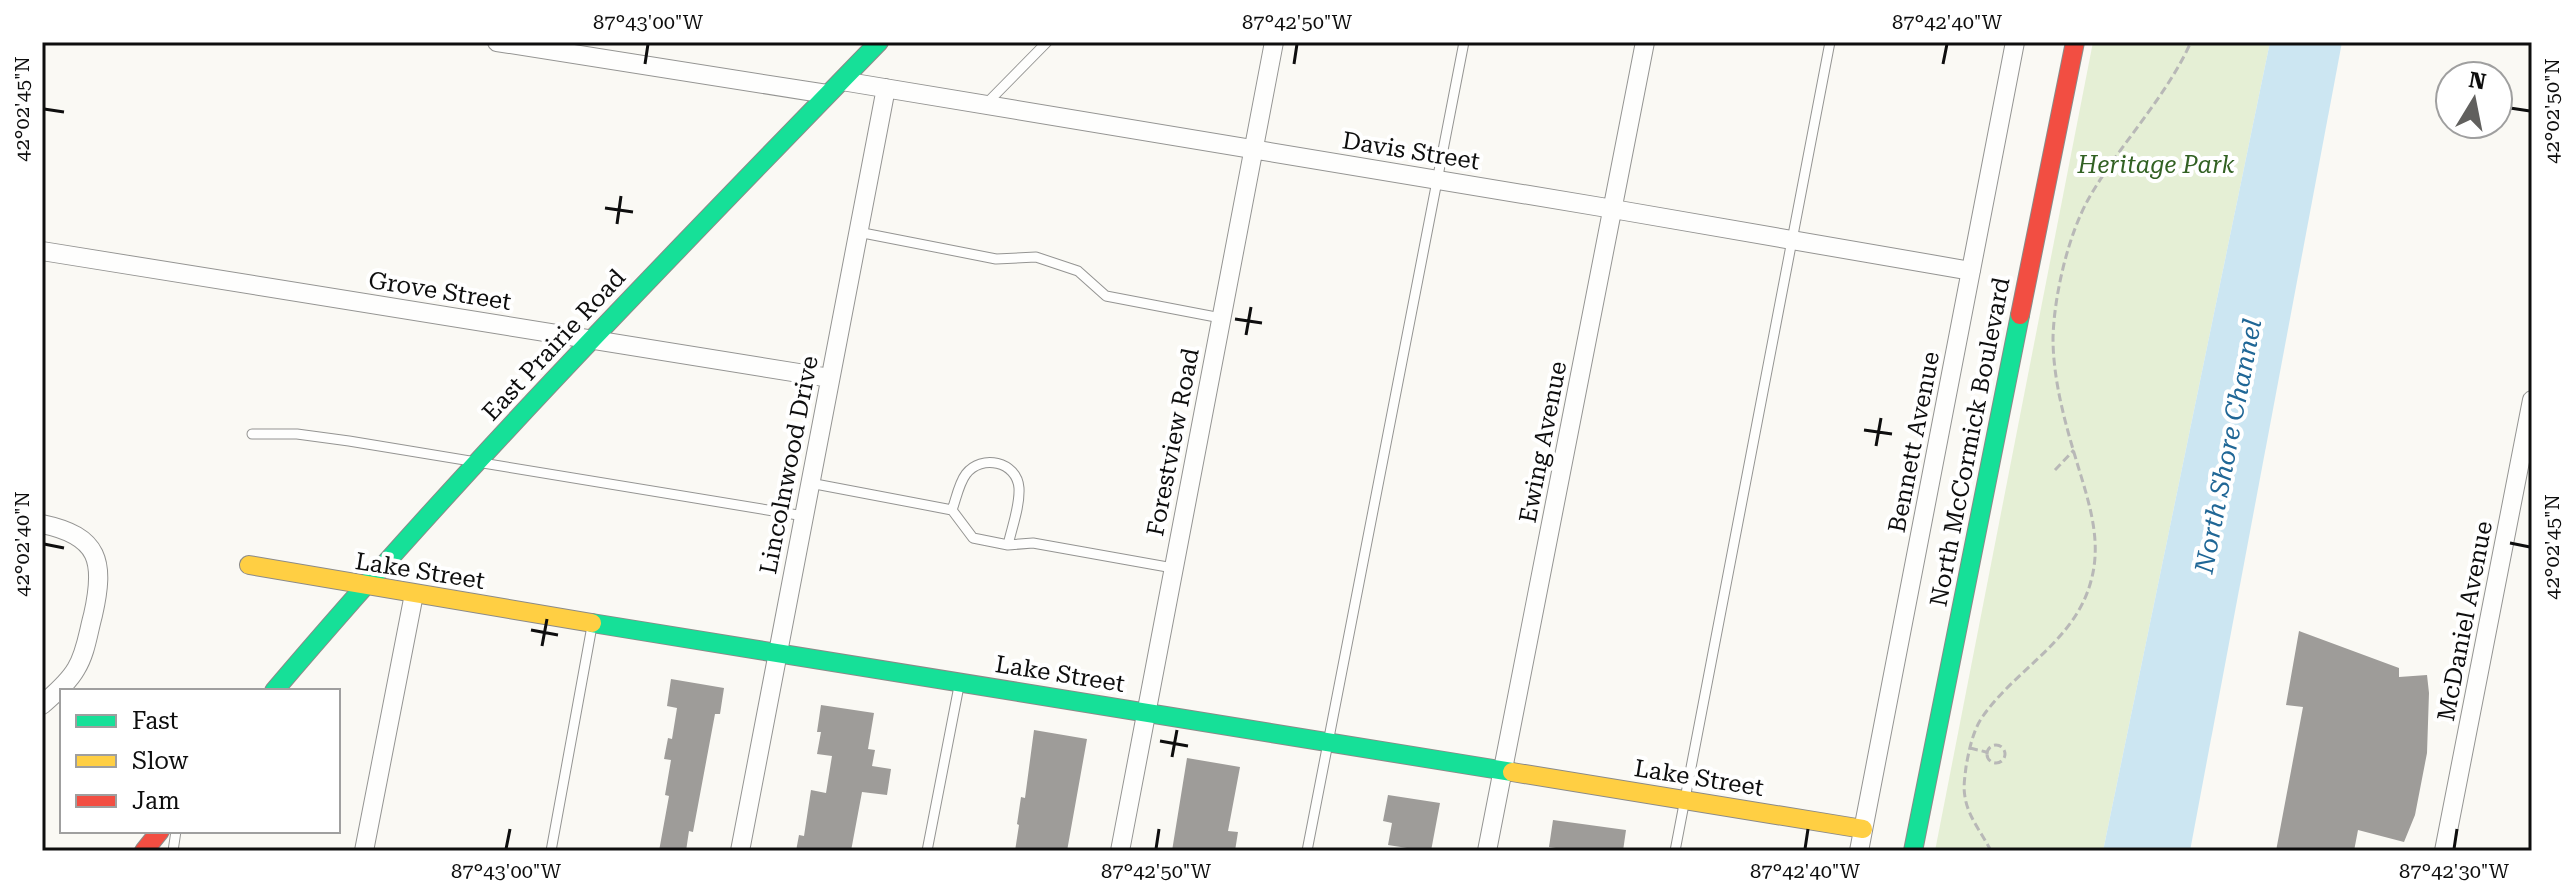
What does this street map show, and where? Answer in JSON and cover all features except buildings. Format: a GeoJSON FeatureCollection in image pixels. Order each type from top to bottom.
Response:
{"type":"FeatureCollection","features":[{"type":"Feature","properties":{"kind":"street"},"geometry":{"type":"LineString","coordinates":[[497,42],[827,94]]}},
{"type":"Feature","properties":{"kind":"street","name":"East Prairie Road"},"geometry":{"type":"LineString","coordinates":[[276,689],[361,586],[879,42]]}},
{"type":"Feature","properties":{"kind":"street","name":"Forestview Road"},"geometry":{"type":"LineString","coordinates":[[1120,851],[1274,42]]}},
{"type":"Feature","properties":{"kind":"street","name":"Ewing Avenue"},"geometry":{"type":"LineString","coordinates":[[1487,851],[1645,42]]}},
{"type":"Feature","properties":{"kind":"street","name":"Bennett Avenue"},"geometry":{"type":"LineString","coordinates":[[1859,851],[2015,42]]}},
{"type":"Feature","properties":{"kind":"street","name":"North McCormick Boulevard"},"geometry":{"type":"LineString","coordinates":[[1913,851],[2075,42]]}},
{"type":"Feature","properties":{"kind":"street","name":"Davis Street"},"geometry":{"type":"LineString","coordinates":[[842,81],[1971,271]]}},
{"type":"Feature","properties":{"kind":"street","name":"Lincolnwood Drive"},"geometry":{"type":"LineString","coordinates":[[740,851],[886,88]]}},
{"type":"Feature","properties":{"kind":"street","name":"Grove Street"},"geometry":{"type":"LineString","coordinates":[[42,251],[830,378]]}},
{"type":"Feature","properties":{"kind":"street","name":"McDaniel Avenue"},"geometry":{"type":"LineString","coordinates":[[2444,851],[2532,400]]}},
{"type":"Feature","properties":{"kind":"street"},"geometry":{"type":"LineString","coordinates":[[42,524],[74,533],[86,542],[99,576],[85,648],[76,671],[42,705]]}},
{"type":"Feature","properties":{"kind":"street","name":"Lake Street"},"geometry":{"type":"LineString","coordinates":[[249,565],[361,586],[1863,829]]}},
{"type":"Feature","properties":{"kind":"street"},"geometry":{"type":"LineString","coordinates":[[364,851],[414,594]]}},
{"type":"Feature","properties":{"kind":"street"},"geometry":{"type":"LineString","coordinates":[[144,851],[158,833]]}},
{"type":"Feature","properties":{"kind":"lane"},"geometry":{"type":"LineString","coordinates":[[985,105],[1047,42]]}},
{"type":"Feature","properties":{"kind":"lane"},"geometry":{"type":"LineString","coordinates":[[1307,851],[1464,42]]}},
{"type":"Feature","properties":{"kind":"lane"},"geometry":{"type":"LineString","coordinates":[[1675,851],[1830,42]]}},
{"type":"Feature","properties":{"kind":"lane"},"geometry":{"type":"LineString","coordinates":[[858,232],[996,259],[1036,257],[1078,271],[1106,296],[1221,318]]}},
{"type":"Feature","properties":{"kind":"lane"},"geometry":{"type":"LineString","coordinates":[[252,434],[297,434],[804,516]]}},
{"type":"Feature","properties":{"kind":"lane"},"geometry":{"type":"LineString","coordinates":[[952,510],[965,475],[973,467],[987,462],[999,463],[1013,471],[1019,486],[1008,545]]}},
{"type":"Feature","properties":{"kind":"lane"},"geometry":{"type":"LineString","coordinates":[[810,483],[952,510],[973,538],[1008,545],[1033,543],[1173,568]]}},
{"type":"Feature","properties":{"kind":"lane"},"geometry":{"type":"LineString","coordinates":[[551,851],[593,623]]}},
{"type":"Feature","properties":{"kind":"lane"},"geometry":{"type":"LineString","coordinates":[[927,851],[959,682]]}},
{"type":"Feature","properties":{"kind":"path"},"geometry":{"type":"LineString","coordinates":[[1991,851],[1971,816],[1965,797],[1970,748],[1981,718],[2072,623],[2084,603],[2092,579],[2095,527],[2061,401],[2053,339],[2060,286],[2070,245],[2087,201],[2160,97],[2191,42]]}},
{"type":"Feature","properties":{"kind":"path"},"geometry":{"type":"LineString","coordinates":[[2055,470],[2074,450]]}},
{"type":"Feature","properties":{"kind":"path"},"geometry":{"type":"LineString","coordinates":[[1999,745],[2005,749],[2005,756],[2001,762],[1994,763],[1988,759],[1987,752],[1992,746],[1999,745]]}},
{"type":"Feature","properties":{"kind":"path"},"geometry":{"type":"LineString","coordinates":[[1970,748],[1987,752]]}},
{"type":"Feature","properties":{"kind":"green space","name":"Heritage Park"},"geometry":{"type":"Polygon","coordinates":[[[2093,42],[2270,42],[2103,851],[1935,851],[2093,42]]]}},
{"type":"Feature","properties":{"kind":"water","name":"North Shore Channel"},"geometry":{"type":"Polygon","coordinates":[[[2270,42],[2342,42],[2190,851],[2103,851],[2270,42]]]}},
{"type":"Feature","properties":{"kind":"traffic: fast"},"geometry":{"type":"LineString","coordinates":[[276,689],[495,442],[879,42]]}},
{"type":"Feature","properties":{"kind":"traffic: fast"},"geometry":{"type":"LineString","coordinates":[[1913,851],[2020,315]]}},
{"type":"Feature","properties":{"kind":"traffic: fast"},"geometry":{"type":"LineString","coordinates":[[592,623],[1512,772]]}},
{"type":"Feature","properties":{"kind":"traffic: slow"},"geometry":{"type":"LineString","coordinates":[[249,565],[592,623]]}},
{"type":"Feature","properties":{"kind":"traffic: slow"},"geometry":{"type":"LineString","coordinates":[[1512,772],[1863,829]]}},
{"type":"Feature","properties":{"kind":"traffic: jam"},"geometry":{"type":"LineString","coordinates":[[2020,315],[2075,42]]}},
{"type":"Feature","properties":{"kind":"traffic: jam"},"geometry":{"type":"LineString","coordinates":[[144,851],[158,833]]}}]}
